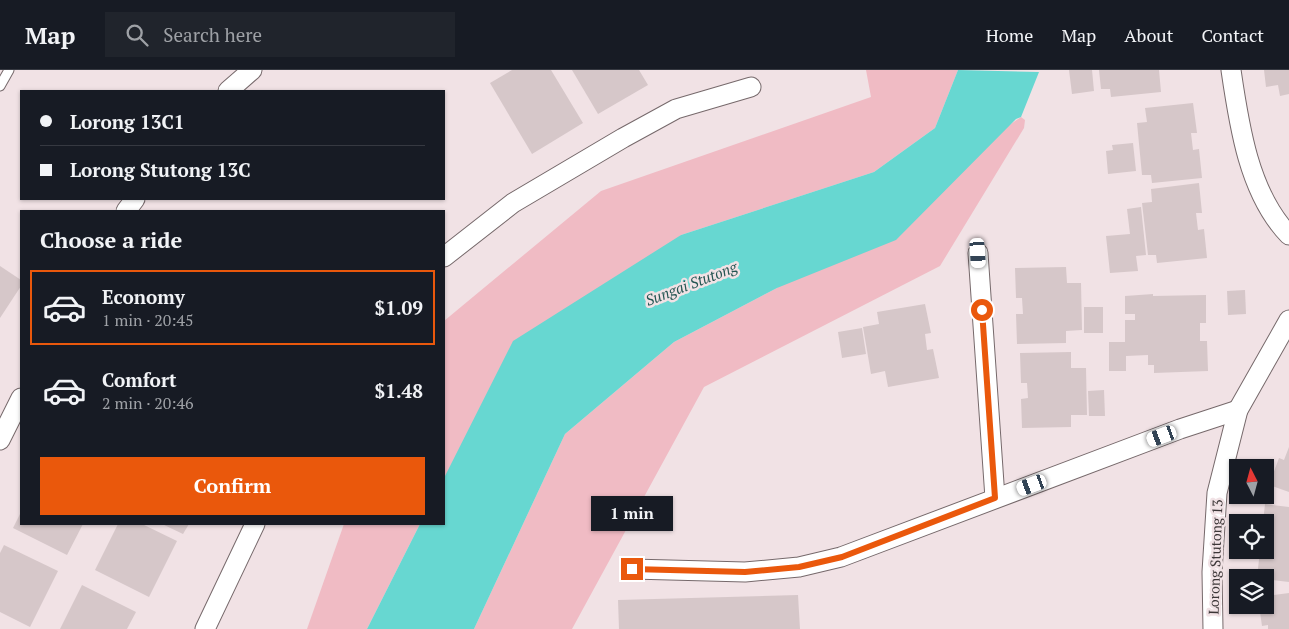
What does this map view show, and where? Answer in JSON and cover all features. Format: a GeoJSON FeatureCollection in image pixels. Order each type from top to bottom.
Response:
{"type":"FeatureCollection","features":[{"type":"Feature","properties":{"kind":"street"},"geometry":{"type":"LineString","coordinates":[[229,90],[252,70]]}},
{"type":"Feature","properties":{"kind":"street"},"geometry":{"type":"LineString","coordinates":[[1231,70],[1236,109],[1252,173],[1279,224],[1289,235]]}},
{"type":"Feature","properties":{"kind":"street"},"geometry":{"type":"LineString","coordinates":[[445,256],[513,204],[623,138],[676,109],[752,87]]}},
{"type":"Feature","properties":{"kind":"street"},"geometry":{"type":"LineString","coordinates":[[978,253],[995,498]]}},
{"type":"Feature","properties":{"kind":"street","name":"Lorong Stutong 13"},"geometry":{"type":"LineString","coordinates":[[1213,629],[1213,552],[1217,494],[1238,410],[1289,320]]}},
{"type":"Feature","properties":{"kind":"street"},"geometry":{"type":"LineString","coordinates":[[0,440],[20,400]]}},
{"type":"Feature","properties":{"kind":"street"},"geometry":{"type":"LineString","coordinates":[[632,569],[745,572],[799,567],[842,557],[995,498],[1238,410]]}},
{"type":"Feature","properties":{"kind":"street"},"geometry":{"type":"LineString","coordinates":[[205,629],[255,525]]}},
{"type":"Feature","properties":{"kind":"lane"},"geometry":{"type":"LineString","coordinates":[[0,86],[9,70]]}},
{"type":"Feature","properties":{"kind":"shaded area"},"geometry":{"type":"Polygon","coordinates":[[[866,70],[958,70],[935,128],[874,172],[681,235],[445,477],[445,320],[601,191],[871,97],[866,70]]]}},
{"type":"Feature","properties":{"kind":"shaded area"},"geometry":{"type":"Polygon","coordinates":[[[1021,117],[1025,120],[1024,128],[940,266],[704,387],[572,629],[474,629],[565,434],[674,342],[777,288],[1021,117]]]}},
{"type":"Feature","properties":{"kind":"shaded area"},"geometry":{"type":"Polygon","coordinates":[[[344,525],[419,525],[367,629],[307,629],[344,525]]]}},
{"type":"Feature","properties":{"kind":"water","name":"Sungai Stutong"},"geometry":{"type":"Polygon","coordinates":[[[958,70],[1039,72],[1021,117],[1016,119],[896,240],[777,288],[674,342],[565,434],[474,629],[367,629],[419,525],[445,525],[445,476],[513,341],[681,235],[874,172],[935,128],[958,70]]]}},
{"type":"Feature","properties":{"kind":"building"},"geometry":{"type":"Polygon","coordinates":[[[512,70],[551,70],[583,123],[532,154],[490,83],[512,70]]]}},
{"type":"Feature","properties":{"kind":"building"},"geometry":{"type":"Polygon","coordinates":[[[572,70],[639,70],[648,85],[598,114],[572,70]]]}},
{"type":"Feature","properties":{"kind":"building"},"geometry":{"type":"Polygon","coordinates":[[[1069,70],[1092,70],[1094,91],[1072,94],[1069,70]]]}},
{"type":"Feature","properties":{"kind":"building"},"geometry":{"type":"Polygon","coordinates":[[[1099,70],[1159,70],[1161,92],[1111,97],[1110,89],[1101,89],[1099,70]]]}},
{"type":"Feature","properties":{"kind":"building"},"geometry":{"type":"Polygon","coordinates":[[[1264,70],[1289,70],[1289,94],[1280,96],[1278,85],[1266,87],[1264,70]]]}},
{"type":"Feature","properties":{"kind":"building"},"geometry":{"type":"Polygon","coordinates":[[[1193,103],[1197,133],[1191,133],[1193,150],[1199,149],[1202,178],[1152,183],[1151,175],[1142,175],[1137,123],[1147,122],[1145,108],[1193,103]]]}},
{"type":"Feature","properties":{"kind":"building"},"geometry":{"type":"Polygon","coordinates":[[[1133,143],[1136,171],[1108,174],[1106,151],[1113,150],[1112,145],[1133,143]]]}},
{"type":"Feature","properties":{"kind":"building"},"geometry":{"type":"Polygon","coordinates":[[[1199,183],[1202,213],[1196,213],[1198,230],[1204,229],[1207,258],[1157,263],[1156,255],[1148,255],[1142,203],[1152,202],[1151,189],[1199,183]]]}},
{"type":"Feature","properties":{"kind":"building"},"geometry":{"type":"Polygon","coordinates":[[[1141,207],[1146,255],[1136,256],[1138,271],[1110,273],[1106,236],[1130,234],[1127,209],[1141,207]]]}},
{"type":"Feature","properties":{"kind":"building"},"geometry":{"type":"Polygon","coordinates":[[[0,266],[20,279],[20,288],[0,318],[0,266]]]}},
{"type":"Feature","properties":{"kind":"building"},"geometry":{"type":"Polygon","coordinates":[[[1066,267],[1067,283],[1081,283],[1082,330],[1066,331],[1066,343],[1017,344],[1016,314],[1023,314],[1022,298],[1016,298],[1015,268],[1066,267]]]}},
{"type":"Feature","properties":{"kind":"building"},"geometry":{"type":"Polygon","coordinates":[[[1245,290],[1246,314],[1228,315],[1227,291],[1245,290]]]}},
{"type":"Feature","properties":{"kind":"building"},"geometry":{"type":"Polygon","coordinates":[[[1153,294],[1153,296],[1206,295],[1206,323],[1200,323],[1200,341],[1207,341],[1208,371],[1154,373],[1154,365],[1148,365],[1148,355],[1126,356],[1126,371],[1109,371],[1109,342],[1125,342],[1125,320],[1135,320],[1135,314],[1125,314],[1125,296],[1153,294]]]}},
{"type":"Feature","properties":{"kind":"building"},"geometry":{"type":"Polygon","coordinates":[[[925,304],[931,333],[925,334],[927,350],[933,349],[939,378],[888,387],[885,371],[871,374],[863,327],[879,324],[877,312],[925,304]]]}},
{"type":"Feature","properties":{"kind":"building"},"geometry":{"type":"Polygon","coordinates":[[[1084,307],[1103,307],[1103,333],[1084,333],[1084,307]]]}},
{"type":"Feature","properties":{"kind":"building"},"geometry":{"type":"Polygon","coordinates":[[[862,328],[866,354],[842,358],[838,332],[862,328]]]}},
{"type":"Feature","properties":{"kind":"building"},"geometry":{"type":"Polygon","coordinates":[[[1071,352],[1071,368],[1086,368],[1087,415],[1071,415],[1071,427],[1022,428],[1021,399],[1028,398],[1027,383],[1021,383],[1020,353],[1071,352]]]}},
{"type":"Feature","properties":{"kind":"building"},"geometry":{"type":"Polygon","coordinates":[[[1104,390],[1105,416],[1089,416],[1088,391],[1104,390]]]}},
{"type":"Feature","properties":{"kind":"building"},"geometry":{"type":"Polygon","coordinates":[[[1289,447],[1289,492],[1274,487],[1274,472],[1279,458],[1284,460],[1289,447]]]}},
{"type":"Feature","properties":{"kind":"building"},"geometry":{"type":"Polygon","coordinates":[[[1265,504],[1289,507],[1289,582],[1274,580],[1274,569],[1258,569],[1259,559],[1274,559],[1274,514],[1264,514],[1265,504]]]}},
{"type":"Feature","properties":{"kind":"building"},"geometry":{"type":"Polygon","coordinates":[[[20,514],[20,525],[82,525],[67,555],[13,528],[20,514]]]}},
{"type":"Feature","properties":{"kind":"building"},"geometry":{"type":"Polygon","coordinates":[[[118,525],[144,525],[177,541],[149,597],[95,570],[118,525]]]}},
{"type":"Feature","properties":{"kind":"building"},"geometry":{"type":"Polygon","coordinates":[[[164,525],[188,525],[183,534],[164,525]]]}},
{"type":"Feature","properties":{"kind":"building"},"geometry":{"type":"Polygon","coordinates":[[[4,545],[58,571],[30,627],[0,612],[0,553],[4,545]]]}},
{"type":"Feature","properties":{"kind":"building"},"geometry":{"type":"Polygon","coordinates":[[[82,585],[136,612],[127,629],[60,629],[82,585]]]}},
{"type":"Feature","properties":{"kind":"building"},"geometry":{"type":"Polygon","coordinates":[[[1289,593],[1289,629],[1268,629],[1268,625],[1262,626],[1260,614],[1274,614],[1274,595],[1289,593]]]}},
{"type":"Feature","properties":{"kind":"building"},"geometry":{"type":"Polygon","coordinates":[[[798,595],[800,629],[619,629],[618,600],[798,595]]]}},
{"type":"Feature","properties":{"kind":"route"},"geometry":{"type":"LineString","coordinates":[[632,569],[745,572],[799,567],[842,557],[995,498],[982,310]]}}]}
